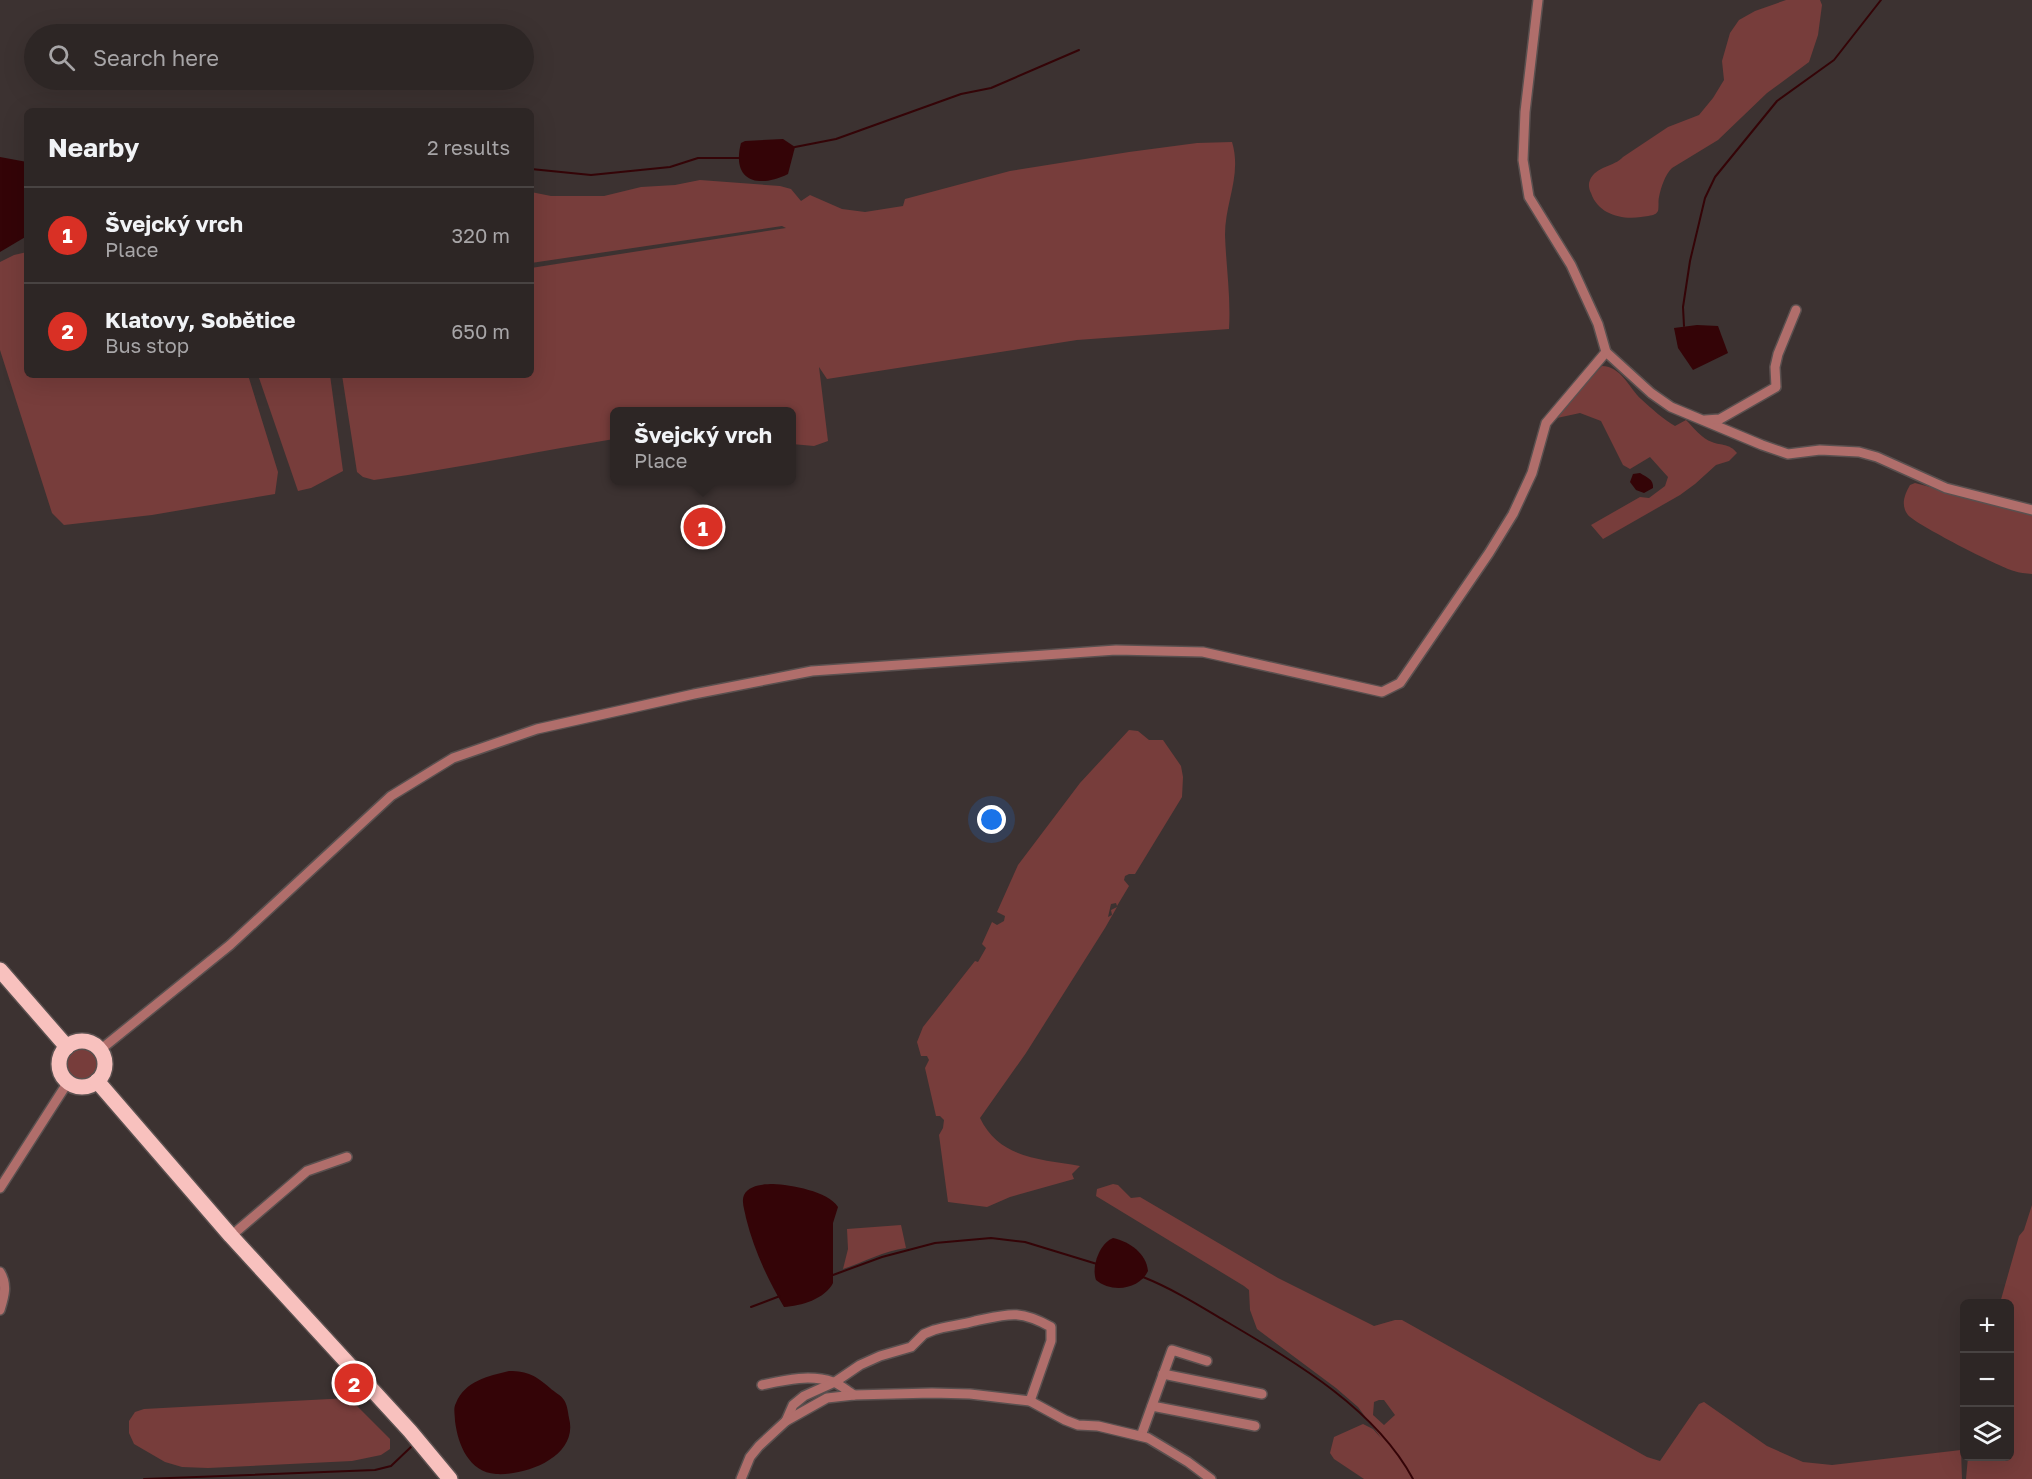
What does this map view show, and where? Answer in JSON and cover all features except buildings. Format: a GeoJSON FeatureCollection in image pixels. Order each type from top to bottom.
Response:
{"type":"FeatureCollection","features":[{"type":"Feature","properties":{"kind":"main road"},"geometry":{"type":"LineString","coordinates":[[0,970],[67,1047]]}},
{"type":"Feature","properties":{"kind":"main road"},"geometry":{"type":"LineString","coordinates":[[82,1041],[100,1050],[105,1068],[98,1081],[90,1086],[81,1087],[68,1082],[62,1074],[60,1064],[62,1054],[67,1047],[82,1041]]}},
{"type":"Feature","properties":{"kind":"main road"},"geometry":{"type":"LineString","coordinates":[[98,1081],[231,1236],[410,1431],[450,1479]]}},
{"type":"Feature","properties":{"kind":"street"},"geometry":{"type":"LineString","coordinates":[[1538,0],[1525,112],[1523,160],[1529,197],[1571,265],[1598,324],[1606,352],[1651,393],[1671,407],[1788,454],[1820,450],[1859,452],[1877,457],[1946,488],[2032,510]]}},
{"type":"Feature","properties":{"kind":"street"},"geometry":{"type":"LineString","coordinates":[[1702,420],[1720,419],[1776,387],[1775,367],[1778,354],[1796,310]]}},
{"type":"Feature","properties":{"kind":"street"},"geometry":{"type":"LineString","coordinates":[[100,1050],[230,945],[391,796],[453,758],[537,729],[694,694],[812,671],[1116,650],[1203,652],[1363,689],[1382,692],[1391,688],[1400,683],[1513,514],[1532,473],[1546,423],[1552,413],[1606,352]]}},
{"type":"Feature","properties":{"kind":"street"},"geometry":{"type":"LineString","coordinates":[[0,1186],[68,1082]]}},
{"type":"Feature","properties":{"kind":"street"},"geometry":{"type":"LineString","coordinates":[[231,1236],[307,1171],[347,1156]]}},
{"type":"Feature","properties":{"kind":"street"},"geometry":{"type":"LineString","coordinates":[[0,1272],[5,1292],[0,1310]]}},
{"type":"Feature","properties":{"kind":"street"},"geometry":{"type":"LineString","coordinates":[[786,1421],[793,1405],[804,1396],[835,1382],[870,1360],[911,1347],[924,1334],[934,1330],[998,1314],[1019,1314],[1051,1327],[1052,1334],[1047,1356],[1030,1401]]}},
{"type":"Feature","properties":{"kind":"street"},"geometry":{"type":"LineString","coordinates":[[1141,1436],[1172,1350],[1207,1361]]}},
{"type":"Feature","properties":{"kind":"street"},"geometry":{"type":"LineString","coordinates":[[1163,1374],[1262,1394]]}},
{"type":"Feature","properties":{"kind":"street"},"geometry":{"type":"LineString","coordinates":[[762,1385],[796,1378],[835,1382],[854,1395]]}},
{"type":"Feature","properties":{"kind":"street"},"geometry":{"type":"LineString","coordinates":[[741,1479],[755,1452],[786,1421],[827,1398],[854,1395],[970,1394],[1030,1401],[1078,1425],[1098,1426],[1141,1436],[1172,1452],[1211,1479]]}},
{"type":"Feature","properties":{"kind":"street"},"geometry":{"type":"LineString","coordinates":[[1152,1406],[1255,1426]]}},
{"type":"Feature","properties":{"kind":"shaded area"},"geometry":{"type":"Polygon","coordinates":[[[1786,0],[1820,0],[1822,5],[1818,35],[1809,62],[1767,93],[1718,140],[1672,168],[1662,185],[1656,214],[1633,218],[1618,216],[1599,206],[1589,188],[1593,175],[1668,127],[1699,115],[1724,80],[1722,61],[1730,33],[1739,20],[1755,11],[1786,0]]]}},
{"type":"Feature","properties":{"kind":"shaded area"},"geometry":{"type":"Polygon","coordinates":[[[783,139],[795,147],[788,174],[777,179],[757,181],[744,173],[740,166],[739,156],[741,143],[783,139]]]}},
{"type":"Feature","properties":{"kind":"shaded area"},"geometry":{"type":"Polygon","coordinates":[[[1232,142],[1235,154],[1234,177],[1225,235],[1229,329],[1077,340],[827,379],[819,367],[828,441],[814,446],[796,444],[796,407],[610,407],[610,440],[374,480],[363,477],[357,472],[342,378],[534,378],[534,268],[786,228],[782,226],[534,263],[534,193],[551,196],[604,196],[641,187],[675,185],[700,180],[780,186],[791,189],[801,201],[810,195],[842,209],[865,212],[903,206],[905,199],[1010,171],[1197,143],[1232,142]]]}},
{"type":"Feature","properties":{"kind":"shaded area"},"geometry":{"type":"Polygon","coordinates":[[[0,157],[24,161],[24,238],[0,252],[0,157]]]}},
{"type":"Feature","properties":{"kind":"shaded area"},"geometry":{"type":"Polygon","coordinates":[[[24,253],[24,378],[249,378],[278,472],[275,494],[152,515],[64,525],[52,513],[0,350],[0,262],[24,253]]]}},
{"type":"Feature","properties":{"kind":"shaded area"},"geometry":{"type":"Polygon","coordinates":[[[1697,325],[1718,326],[1728,353],[1693,370],[1678,348],[1674,328],[1697,325]]]}},
{"type":"Feature","properties":{"kind":"shaded area"},"geometry":{"type":"Polygon","coordinates":[[[1602,366],[1609,367],[1620,374],[1641,399],[1675,426],[1686,420],[1705,438],[1728,446],[1737,453],[1729,461],[1716,465],[1680,495],[1603,539],[1591,525],[1640,497],[1649,498],[1665,486],[1668,477],[1650,457],[1630,469],[1623,465],[1601,421],[1580,413],[1557,418],[1558,413],[1602,366]]]}},
{"type":"Feature","properties":{"kind":"shaded area"},"geometry":{"type":"Polygon","coordinates":[[[259,378],[330,378],[343,471],[311,488],[298,491],[259,378]]]}},
{"type":"Feature","properties":{"kind":"shaded area"},"geometry":{"type":"Polygon","coordinates":[[[1640,473],[1653,485],[1653,488],[1644,493],[1636,490],[1630,482],[1633,474],[1640,473]]]}},
{"type":"Feature","properties":{"kind":"shaded area"},"geometry":{"type":"Polygon","coordinates":[[[1915,483],[2032,514],[2032,574],[2005,568],[1914,520],[1908,515],[1904,503],[1910,485],[1915,483]]]}},
{"type":"Feature","properties":{"kind":"shaded area"},"geometry":{"type":"Polygon","coordinates":[[[1129,730],[1138,731],[1149,740],[1163,740],[1181,766],[1182,797],[1135,874],[1125,876],[1124,880],[1129,886],[1117,906],[1116,903],[1111,904],[1108,917],[1112,915],[1111,910],[1117,907],[1105,928],[1026,1053],[980,1118],[988,1132],[1010,1149],[1036,1159],[1080,1166],[1072,1174],[1074,1179],[1010,1197],[987,1207],[948,1202],[939,1135],[944,1120],[936,1116],[925,1068],[929,1060],[927,1056],[921,1056],[917,1042],[923,1027],[975,961],[978,962],[986,948],[982,944],[992,922],[997,925],[1004,921],[1005,916],[997,912],[1018,865],[1080,783],[1129,730]]]}},
{"type":"Feature","properties":{"kind":"shaded area"},"geometry":{"type":"Polygon","coordinates":[[[82,1046],[95,1051],[100,1064],[95,1077],[82,1082],[69,1077],[64,1064],[69,1051],[82,1046]]]}},
{"type":"Feature","properties":{"kind":"shaded area"},"geometry":{"type":"Polygon","coordinates":[[[773,1184],[799,1187],[818,1193],[833,1201],[838,1207],[833,1223],[833,1283],[818,1297],[805,1303],[784,1307],[757,1253],[743,1204],[744,1195],[749,1189],[773,1184]]]}},
{"type":"Feature","properties":{"kind":"shaded area"},"geometry":{"type":"Polygon","coordinates":[[[1113,1184],[1118,1185],[1131,1198],[1140,1197],[1278,1278],[1374,1326],[1402,1320],[1647,1457],[1660,1461],[1699,1404],[1704,1402],[1767,1446],[1803,1462],[1832,1465],[1960,1450],[1962,1479],[1364,1479],[1334,1459],[1330,1453],[1334,1437],[1363,1424],[1373,1429],[1382,1439],[1358,1407],[1257,1329],[1250,1310],[1249,1290],[1096,1196],[1097,1189],[1113,1184]],[[1384,1400],[1374,1402],[1373,1415],[1384,1425],[1395,1415],[1384,1400]]]}},
{"type":"Feature","properties":{"kind":"shaded area"},"geometry":{"type":"Polygon","coordinates":[[[2032,1205],[2032,1479],[1966,1479],[1968,1461],[2014,1461],[2014,1299],[2001,1299],[2019,1236],[2024,1230],[2032,1205]]]}},
{"type":"Feature","properties":{"kind":"shaded area"},"geometry":{"type":"Polygon","coordinates":[[[901,1225],[906,1248],[882,1254],[843,1269],[848,1249],[847,1229],[901,1225]]]}},
{"type":"Feature","properties":{"kind":"shaded area"},"geometry":{"type":"Polygon","coordinates":[[[1113,1238],[1136,1249],[1147,1265],[1148,1271],[1144,1277],[1132,1286],[1109,1287],[1096,1280],[1095,1268],[1098,1256],[1104,1245],[1113,1238]]]}},
{"type":"Feature","properties":{"kind":"shaded area"},"geometry":{"type":"Polygon","coordinates":[[[509,1371],[531,1375],[561,1397],[567,1408],[570,1431],[566,1443],[548,1461],[522,1471],[496,1474],[487,1472],[472,1463],[462,1448],[455,1421],[455,1407],[465,1389],[471,1385],[509,1371]]]}},
{"type":"Feature","properties":{"kind":"shaded area"},"geometry":{"type":"Polygon","coordinates":[[[349,1398],[390,1439],[390,1449],[381,1455],[352,1461],[208,1468],[182,1467],[165,1462],[134,1444],[129,1433],[129,1421],[135,1412],[144,1409],[349,1398]]]}},
{"type":"Feature","properties":{"kind":"waterway"},"geometry":{"type":"LineString","coordinates":[[1684,326],[1683,307],[1690,261],[1705,198],[1715,177],[1777,101],[1834,60],[1881,0]]}},
{"type":"Feature","properties":{"kind":"waterway"},"geometry":{"type":"LineString","coordinates":[[795,147],[836,139],[961,94],[991,88],[1079,50]]}},
{"type":"Feature","properties":{"kind":"waterway"},"geometry":{"type":"LineString","coordinates":[[534,169],[591,175],[670,167],[698,158],[739,158]]}},
{"type":"Feature","properties":{"kind":"waterway"},"geometry":{"type":"LineString","coordinates":[[833,1275],[882,1257],[935,1243],[991,1238],[1025,1242],[1097,1264]]}},
{"type":"Feature","properties":{"kind":"waterway"},"geometry":{"type":"LineString","coordinates":[[1143,1277],[1186,1298],[1253,1337],[1331,1389],[1377,1430],[1397,1454],[1413,1479]]}},
{"type":"Feature","properties":{"kind":"waterway"},"geometry":{"type":"LineString","coordinates":[[751,1307],[780,1296]]}},
{"type":"Feature","properties":{"kind":"waterway"},"geometry":{"type":"LineString","coordinates":[[144,1479],[375,1470],[391,1466],[412,1446]]}},
{"type":"Feature","properties":{"kind":"place","name":"Švejcký vrch"},"geometry":{"type":"Point","coordinates":[703,527]}},
{"type":"Feature","properties":{"kind":"place","name":"Klatovy, Sobětice"},"geometry":{"type":"Point","coordinates":[354,1383]}}]}
